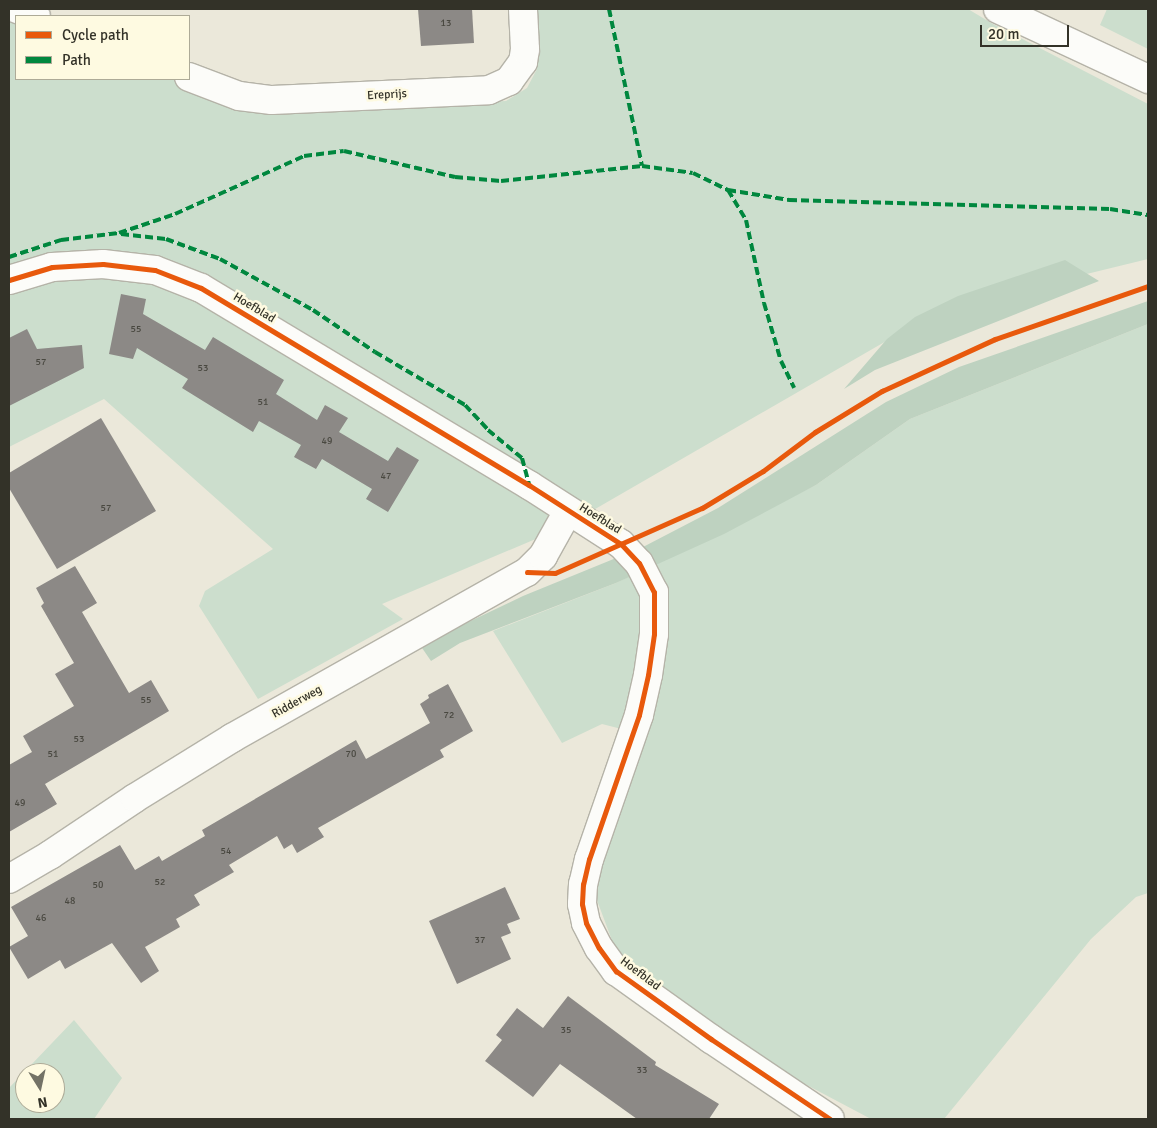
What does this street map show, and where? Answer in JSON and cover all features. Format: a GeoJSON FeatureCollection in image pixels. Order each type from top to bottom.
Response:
{"type":"FeatureCollection","features":[{"type":"Feature","properties":{"kind":"street"},"geometry":{"type":"LineString","coordinates":[[17,9],[33,15]]}},
{"type":"Feature","properties":{"kind":"street","name":"Ereprijs"},"geometry":{"type":"LineString","coordinates":[[190,77],[238,96],[272,100],[489,90],[509,81],[523,62],[525,42],[523,9]]}},
{"type":"Feature","properties":{"kind":"street"},"geometry":{"type":"LineString","coordinates":[[998,9],[1148,80]]}},
{"type":"Feature","properties":{"kind":"street","name":"Hoefblad"},"geometry":{"type":"LineString","coordinates":[[9,280],[52,267],[103,264],[155,270],[201,288],[529,485],[621,544],[639,563],[654,592],[654,634],[648,675],[629,750],[606,804],[587,867],[582,904],[586,923],[599,948],[616,971],[711,1039],[830,1119]]}},
{"type":"Feature","properties":{"kind":"street","name":"Ridderweg"},"geometry":{"type":"LineString","coordinates":[[9,879],[50,855],[135,798],[232,738],[527,572],[543,556],[568,511]]}},
{"type":"Feature","properties":{"kind":"green space"},"geometry":{"type":"Polygon","coordinates":[[[533,9],[968,9],[993,24],[1148,104],[1148,259],[940,310],[564,527],[382,604],[403,619],[258,699],[199,606],[205,591],[273,549],[104,399],[9,447],[9,17],[15,20],[15,80],[176,80],[261,112],[506,101],[527,88],[537,69],[533,9]]]}},
{"type":"Feature","properties":{"kind":"green space"},"geometry":{"type":"Polygon","coordinates":[[[1107,9],[1148,9],[1148,49],[1100,25],[1107,9]]]}},
{"type":"Feature","properties":{"kind":"green space"},"geometry":{"type":"Polygon","coordinates":[[[1065,260],[1099,281],[875,370],[844,389],[887,339],[915,317],[958,296],[1065,260]]]}},
{"type":"Feature","properties":{"kind":"green space"},"geometry":{"type":"Polygon","coordinates":[[[1148,301],[1148,324],[910,419],[816,485],[724,534],[616,583],[460,643],[431,661],[420,645],[523,596],[643,547],[718,508],[886,402],[959,367],[1148,301]]]}},
{"type":"Feature","properties":{"kind":"green space"},"geometry":{"type":"Polygon","coordinates":[[[1148,324],[1148,893],[1136,897],[1091,939],[944,1119],[871,1119],[769,1065],[616,951],[595,895],[607,846],[645,735],[602,724],[562,743],[493,631],[616,583],[816,485],[910,419],[1148,324]]]}},
{"type":"Feature","properties":{"kind":"green space"},"geometry":{"type":"Polygon","coordinates":[[[74,1020],[122,1078],[94,1119],[9,1119],[9,1088],[15,1082],[15,1113],[65,1113],[65,1063],[33,1063],[74,1020]]]}},
{"type":"Feature","properties":{"kind":"building"},"geometry":{"type":"Polygon","coordinates":[[[418,9],[472,9],[474,43],[421,46],[418,9]]]}},
{"type":"Feature","properties":{"kind":"building"},"geometry":{"type":"Polygon","coordinates":[[[121,294],[146,299],[143,314],[205,350],[213,337],[284,380],[276,394],[317,420],[325,405],[348,418],[339,432],[388,461],[397,447],[419,460],[388,512],[366,499],[372,489],[322,459],[316,469],[294,457],[301,445],[259,421],[253,432],[182,388],[188,379],[137,348],[133,359],[109,354],[121,294]]]}},
{"type":"Feature","properties":{"kind":"building"},"geometry":{"type":"Polygon","coordinates":[[[27,329],[37,349],[82,345],[84,368],[9,406],[9,338],[27,329]]]}},
{"type":"Feature","properties":{"kind":"building"},"geometry":{"type":"Polygon","coordinates":[[[101,418],[156,511],[57,569],[9,488],[9,473],[101,418]]]}},
{"type":"Feature","properties":{"kind":"building"},"geometry":{"type":"Polygon","coordinates":[[[75,566],[97,603],[82,612],[129,693],[151,680],[169,711],[45,784],[57,804],[9,832],[9,765],[32,752],[23,736],[74,706],[55,674],[74,663],[41,606],[44,603],[36,588],[75,566]]]}},
{"type":"Feature","properties":{"kind":"building"},"geometry":{"type":"Polygon","coordinates":[[[448,684],[473,731],[440,750],[444,757],[318,828],[324,837],[297,853],[292,844],[284,849],[277,836],[229,865],[234,872],[194,895],[200,905],[176,919],[180,927],[145,947],[159,971],[141,983],[112,943],[65,969],[60,960],[28,979],[9,947],[28,936],[11,907],[120,845],[135,870],[159,856],[162,861],[205,836],[202,830],[356,740],[366,759],[430,723],[420,704],[429,698],[428,695],[448,684]]]}},
{"type":"Feature","properties":{"kind":"building"},"geometry":{"type":"Polygon","coordinates":[[[505,887],[520,919],[507,924],[511,933],[501,937],[511,959],[457,984],[429,921],[505,887]]]}},
{"type":"Feature","properties":{"kind":"building"},"geometry":{"type":"Polygon","coordinates":[[[568,996],[656,1062],[655,1065],[719,1104],[709,1119],[637,1119],[560,1064],[533,1097],[485,1061],[502,1040],[496,1035],[517,1008],[543,1028],[568,996]]]}},
{"type":"Feature","properties":{"kind":"marked path"},"geometry":{"type":"LineString","coordinates":[[609,9],[642,166]]}},
{"type":"Feature","properties":{"kind":"marked path"},"geometry":{"type":"LineString","coordinates":[[9,257],[61,240],[119,233],[175,214],[304,156],[344,151],[455,177],[501,181],[642,166],[693,173],[728,190],[789,200],[1110,209],[1148,215]]}},
{"type":"Feature","properties":{"kind":"marked path"},"geometry":{"type":"LineString","coordinates":[[728,190],[746,220],[764,303],[781,361],[794,388]]}},
{"type":"Feature","properties":{"kind":"marked path"},"geometry":{"type":"LineString","coordinates":[[121,234],[166,239],[220,259],[313,310],[375,352],[465,405],[488,430],[522,458],[529,485]]}},
{"type":"Feature","properties":{"kind":"cycle path"},"geometry":{"type":"LineString","coordinates":[[9,280],[52,267],[103,264],[155,270],[201,288],[529,485],[621,544],[639,563],[654,592],[654,634],[648,675],[639,715],[589,859],[583,884],[582,904],[586,923],[599,948],[616,971],[711,1039],[830,1119]]}},
{"type":"Feature","properties":{"kind":"cycle path"},"geometry":{"type":"LineString","coordinates":[[527,572],[555,573],[702,508],[763,471],[815,432],[882,391],[995,339],[1148,286]]}}]}
